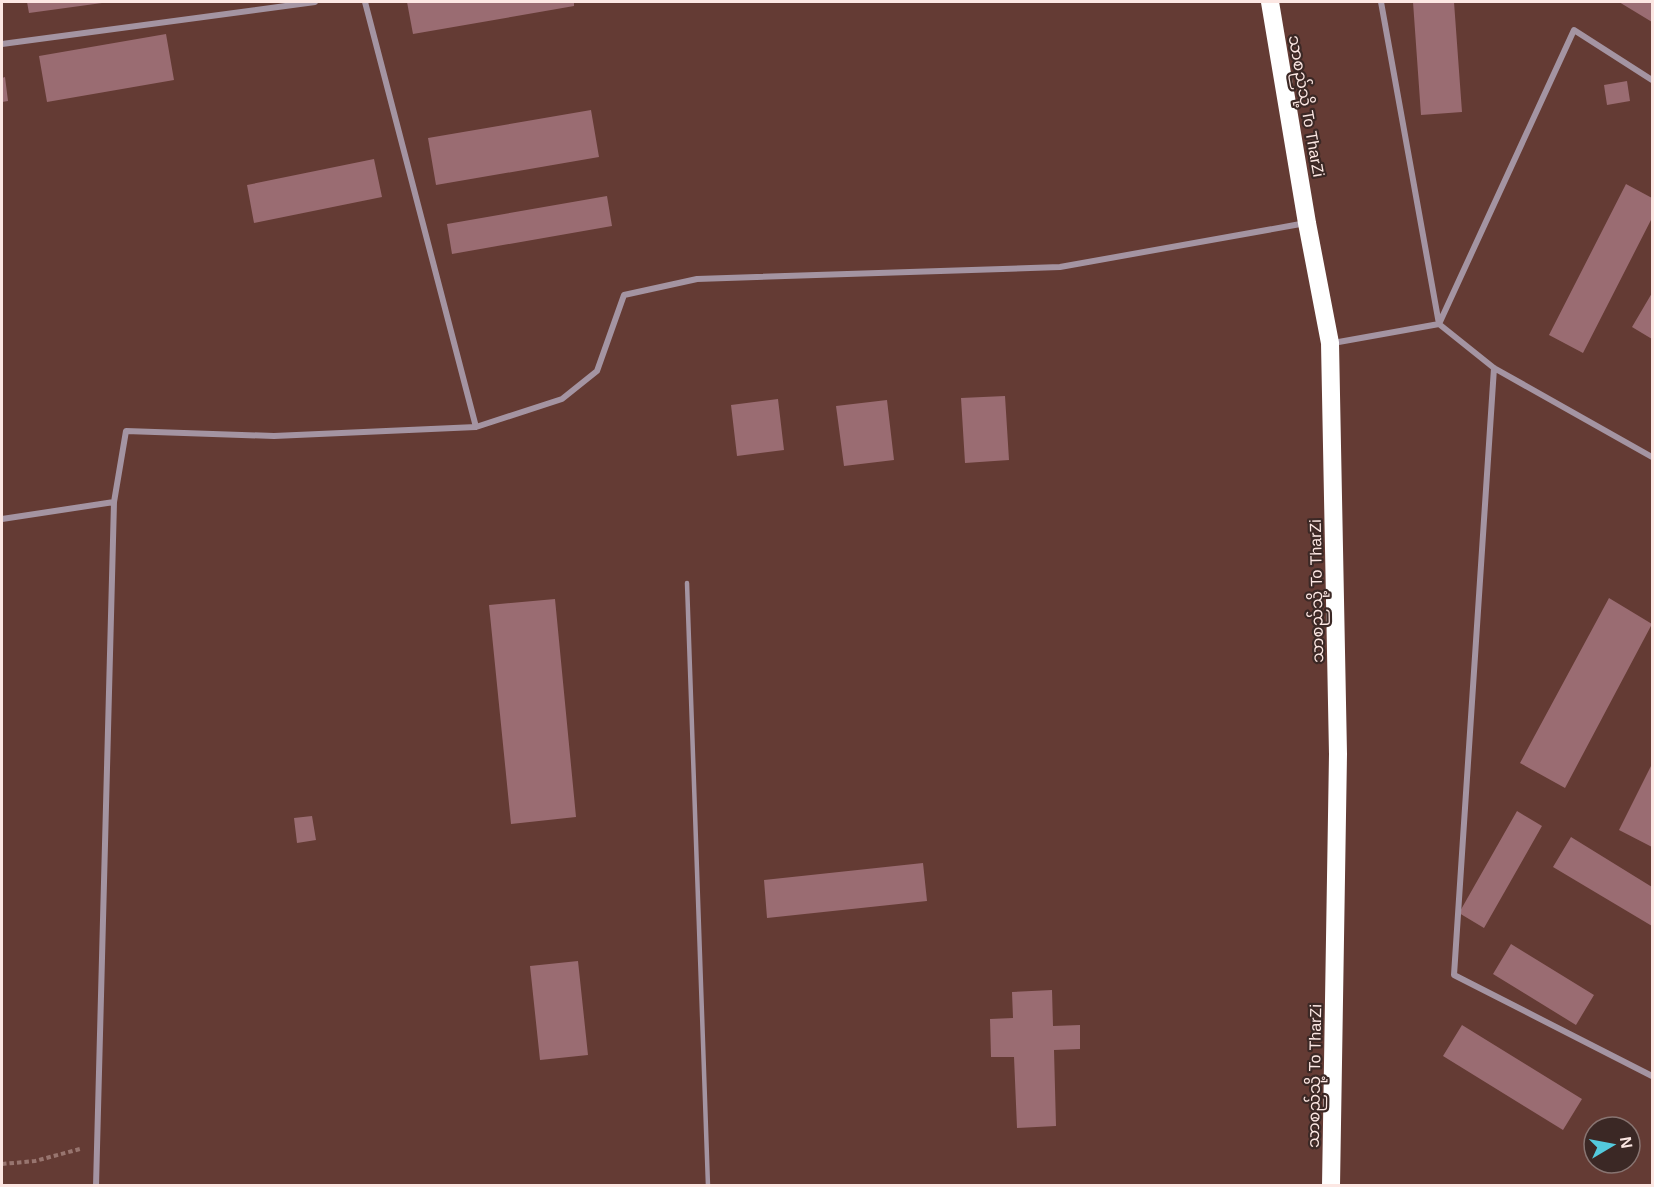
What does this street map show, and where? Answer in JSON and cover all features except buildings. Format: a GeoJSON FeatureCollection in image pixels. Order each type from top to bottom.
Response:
{"type":"FeatureCollection","features":[{"type":"Feature","properties":{"kind":"highway","name":"သာစည်သို့ To TharZi"},"geometry":{"type":"LineString","coordinates":[[1270,2],[1307,223],[1330,343],[1338,754],[1331,1185]]}},
{"type":"Feature","properties":{"kind":"street"},"geometry":{"type":"LineString","coordinates":[[2,44],[315,2]]}},
{"type":"Feature","properties":{"kind":"street"},"geometry":{"type":"LineString","coordinates":[[365,2],[476,427]]}},
{"type":"Feature","properties":{"kind":"street"},"geometry":{"type":"LineString","coordinates":[[1381,2],[1439,324],[1494,368],[1653,457]]}},
{"type":"Feature","properties":{"kind":"street"},"geometry":{"type":"LineString","coordinates":[[1439,324],[1574,30],[1653,80]]}},
{"type":"Feature","properties":{"kind":"street"},"geometry":{"type":"LineString","coordinates":[[96,1185],[114,502],[126,431],[274,436],[476,427],[562,399],[597,371],[624,295],[697,279],[1060,267],[1307,223]]}},
{"type":"Feature","properties":{"kind":"street"},"geometry":{"type":"LineString","coordinates":[[1330,343],[1439,324]]}},
{"type":"Feature","properties":{"kind":"street"},"geometry":{"type":"LineString","coordinates":[[1494,368],[1454,975],[1653,1076]]}},
{"type":"Feature","properties":{"kind":"street"},"geometry":{"type":"LineString","coordinates":[[2,519],[114,502]]}},
{"type":"Feature","properties":{"kind":"lane"},"geometry":{"type":"LineString","coordinates":[[687,583],[708,1185]]}},
{"type":"Feature","properties":{"kind":"path"},"geometry":{"type":"LineString","coordinates":[[2,1164],[35,1161],[96,1145]]}}]}
